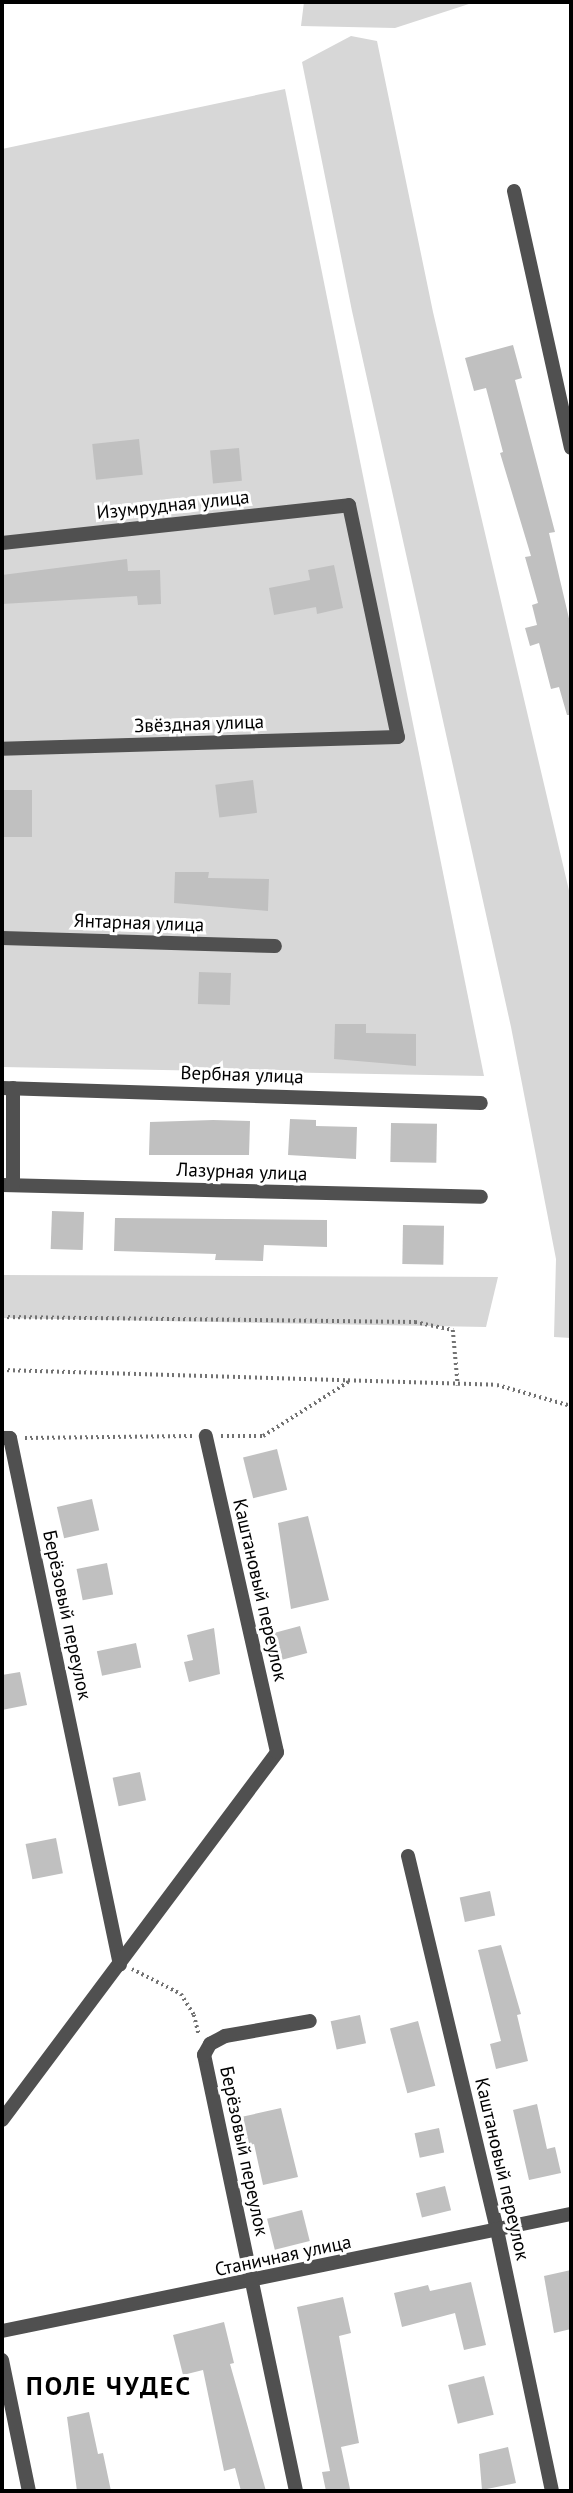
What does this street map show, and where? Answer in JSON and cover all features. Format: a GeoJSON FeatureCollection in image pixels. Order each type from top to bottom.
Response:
{"type":"FeatureCollection","features":[{"type":"Feature","properties":{"kind":"street"},"geometry":{"type":"LineString","coordinates":[[514,191],[571,448]]}},
{"type":"Feature","properties":{"kind":"street","name":"Изумрудная улица"},"geometry":{"type":"LineString","coordinates":[[2,543],[349,506],[398,737]]}},
{"type":"Feature","properties":{"kind":"street","name":"Звёздная улица"},"geometry":{"type":"LineString","coordinates":[[2,749],[398,737]]}},
{"type":"Feature","properties":{"kind":"street","name":"Янтарная улица"},"geometry":{"type":"LineString","coordinates":[[2,939],[275,946]]}},
{"type":"Feature","properties":{"kind":"street"},"geometry":{"type":"LineString","coordinates":[[7,1088],[7,1185]]}},
{"type":"Feature","properties":{"kind":"street","name":"Вербная улица"},"geometry":{"type":"LineString","coordinates":[[7,1088],[481,1102]]}},
{"type":"Feature","properties":{"kind":"street","name":"Лазурная улица"},"geometry":{"type":"LineString","coordinates":[[7,1185],[481,1197]]}},
{"type":"Feature","properties":{"kind":"street","name":"Каштановый переулок"},"geometry":{"type":"LineString","coordinates":[[120,1965],[276,1752],[206,1436]]}},
{"type":"Feature","properties":{"kind":"street","name":"Берёзовый переулок"},"geometry":{"type":"LineString","coordinates":[[6,1438],[120,1965]]}},
{"type":"Feature","properties":{"kind":"street","name":"Каштановый переулок"},"geometry":{"type":"LineString","coordinates":[[408,1856],[497,2230],[552,2491]]}},
{"type":"Feature","properties":{"kind":"street"},"geometry":{"type":"LineString","coordinates":[[2,2120],[120,1965]]}},
{"type":"Feature","properties":{"kind":"street","name":"Берёзовый переулок"},"geometry":{"type":"LineString","coordinates":[[296,2491],[204,2055],[210,2043],[225,2036],[310,2021]]}},
{"type":"Feature","properties":{"kind":"street","name":"Станичная улица"},"geometry":{"type":"LineString","coordinates":[[2,2331],[253,2283],[571,2214]]}},
{"type":"Feature","properties":{"kind":"street"},"geometry":{"type":"LineString","coordinates":[[2,2360],[29,2491]]}},
{"type":"Feature","properties":{"kind":"path"},"geometry":{"type":"LineString","coordinates":[[2,1317],[415,1322],[453,1330],[458,1386]]}},
{"type":"Feature","properties":{"kind":"path"},"geometry":{"type":"LineString","coordinates":[[2,1370],[458,1386],[498,1385],[571,1406]]}},
{"type":"Feature","properties":{"kind":"path"},"geometry":{"type":"LineString","coordinates":[[6,1438],[263,1436],[350,1381]]}},
{"type":"Feature","properties":{"kind":"path"},"geometry":{"type":"LineString","coordinates":[[120,1965],[161,1980],[181,1994],[194,2015],[204,2055]]}},
{"type":"Feature","properties":{"kind":"shaded area"},"geometry":{"type":"Polygon","coordinates":[[[304,2],[475,2],[395,28],[301,26],[304,2]]]}},
{"type":"Feature","properties":{"kind":"shaded area"},"geometry":{"type":"Polygon","coordinates":[[[351,36],[377,41],[433,312],[571,899],[571,1338],[554,1337],[556,1259],[511,1027],[352,311],[302,62],[351,36]]]}},
{"type":"Feature","properties":{"kind":"shaded area"},"geometry":{"type":"Polygon","coordinates":[[[285,89],[484,1076],[2,1067],[2,149],[285,89]]]}},
{"type":"Feature","properties":{"kind":"shaded area"},"geometry":{"type":"Polygon","coordinates":[[[2,1275],[498,1277],[486,1327],[2,1318],[2,1275]]]}},
{"type":"Feature","properties":{"kind":"building"},"geometry":{"type":"Polygon","coordinates":[[[513,345],[522,378],[515,380],[555,532],[549,533],[571,627],[571,715],[567,715],[559,687],[551,689],[539,643],[530,646],[525,628],[537,625],[532,605],[538,603],[525,557],[531,556],[500,453],[503,452],[486,388],[474,391],[465,358],[513,345]]]}},
{"type":"Feature","properties":{"kind":"building"},"geometry":{"type":"Polygon","coordinates":[[[139,439],[143,475],[96,480],[92,444],[139,439]]]}},
{"type":"Feature","properties":{"kind":"building"},"geometry":{"type":"Polygon","coordinates":[[[239,448],[242,481],[213,483],[210,451],[239,448]]]}},
{"type":"Feature","properties":{"kind":"building"},"geometry":{"type":"Polygon","coordinates":[[[127,559],[128,571],[160,570],[161,604],[138,605],[137,596],[2,604],[2,575],[127,559]]]}},
{"type":"Feature","properties":{"kind":"building"},"geometry":{"type":"Polygon","coordinates":[[[334,565],[343,608],[317,614],[316,607],[274,615],[269,588],[310,580],[308,570],[334,565]]]}},
{"type":"Feature","properties":{"kind":"building"},"geometry":{"type":"Polygon","coordinates":[[[253,780],[257,813],[219,817],[215,785],[253,780]]]}},
{"type":"Feature","properties":{"kind":"building"},"geometry":{"type":"Polygon","coordinates":[[[2,790],[32,790],[32,837],[2,837],[2,790]]]}},
{"type":"Feature","properties":{"kind":"building"},"geometry":{"type":"Polygon","coordinates":[[[175,872],[209,872],[208,878],[269,879],[268,911],[174,903],[175,872]]]}},
{"type":"Feature","properties":{"kind":"building"},"geometry":{"type":"Polygon","coordinates":[[[199,972],[231,973],[230,1005],[198,1004],[199,972]]]}},
{"type":"Feature","properties":{"kind":"building"},"geometry":{"type":"Polygon","coordinates":[[[335,1024],[366,1024],[366,1033],[416,1034],[416,1066],[334,1059],[335,1024]]]}},
{"type":"Feature","properties":{"kind":"building"},"geometry":{"type":"Polygon","coordinates":[[[290,1119],[316,1120],[316,1126],[357,1127],[356,1159],[288,1155],[290,1119]]]}},
{"type":"Feature","properties":{"kind":"building"},"geometry":{"type":"Polygon","coordinates":[[[250,1121],[249,1155],[149,1155],[150,1122],[250,1121]]]}},
{"type":"Feature","properties":{"kind":"building"},"geometry":{"type":"Polygon","coordinates":[[[391,1123],[437,1124],[436,1163],[390,1162],[391,1123]]]}},
{"type":"Feature","properties":{"kind":"building"},"geometry":{"type":"Polygon","coordinates":[[[52,1211],[84,1212],[83,1250],[51,1249],[52,1211]]]}},
{"type":"Feature","properties":{"kind":"building"},"geometry":{"type":"Polygon","coordinates":[[[115,1218],[327,1220],[327,1247],[264,1245],[263,1261],[215,1260],[216,1254],[114,1251],[115,1218]]]}},
{"type":"Feature","properties":{"kind":"building"},"geometry":{"type":"Polygon","coordinates":[[[403,1225],[444,1226],[443,1265],[402,1264],[403,1225]]]}},
{"type":"Feature","properties":{"kind":"building"},"geometry":{"type":"Polygon","coordinates":[[[277,1449],[287,1490],[253,1498],[243,1457],[277,1449]]]}},
{"type":"Feature","properties":{"kind":"building"},"geometry":{"type":"Polygon","coordinates":[[[92,1499],[99,1530],[64,1538],[57,1507],[92,1499]]]}},
{"type":"Feature","properties":{"kind":"building"},"geometry":{"type":"Polygon","coordinates":[[[308,1516],[329,1600],[291,1609],[278,1523],[308,1516]]]}},
{"type":"Feature","properties":{"kind":"building"},"geometry":{"type":"Polygon","coordinates":[[[107,1563],[113,1594],[83,1600],[77,1569],[107,1563]]]}},
{"type":"Feature","properties":{"kind":"building"},"geometry":{"type":"Polygon","coordinates":[[[300,1626],[307,1653],[281,1660],[274,1633],[300,1626]]]}},
{"type":"Feature","properties":{"kind":"building"},"geometry":{"type":"Polygon","coordinates":[[[214,1628],[220,1674],[189,1682],[184,1662],[193,1660],[187,1635],[214,1628]]]}},
{"type":"Feature","properties":{"kind":"building"},"geometry":{"type":"Polygon","coordinates":[[[136,1643],[141,1667],[102,1676],[97,1651],[136,1643]]]}},
{"type":"Feature","properties":{"kind":"building"},"geometry":{"type":"Polygon","coordinates":[[[20,1672],[27,1705],[2,1710],[2,1675],[20,1672]]]}},
{"type":"Feature","properties":{"kind":"building"},"geometry":{"type":"Polygon","coordinates":[[[140,1772],[146,1800],[119,1806],[113,1778],[140,1772]]]}},
{"type":"Feature","properties":{"kind":"building"},"geometry":{"type":"Polygon","coordinates":[[[56,1838],[63,1873],[32,1879],[26,1844],[56,1838]]]}},
{"type":"Feature","properties":{"kind":"building"},"geometry":{"type":"Polygon","coordinates":[[[490,1891],[495,1915],[465,1922],[460,1897],[490,1891]]]}},
{"type":"Feature","properties":{"kind":"building"},"geometry":{"type":"Polygon","coordinates":[[[501,1945],[521,2014],[517,2015],[528,2061],[496,2069],[490,2044],[501,2041],[478,1950],[501,1945]]]}},
{"type":"Feature","properties":{"kind":"building"},"geometry":{"type":"Polygon","coordinates":[[[360,2015],[366,2043],[337,2050],[331,2021],[360,2015]]]}},
{"type":"Feature","properties":{"kind":"building"},"geometry":{"type":"Polygon","coordinates":[[[418,2021],[435,2086],[407,2093],[390,2029],[418,2021]]]}},
{"type":"Feature","properties":{"kind":"building"},"geometry":{"type":"Polygon","coordinates":[[[537,2104],[547,2149],[555,2147],[561,2173],[529,2180],[513,2110],[537,2104]]]}},
{"type":"Feature","properties":{"kind":"building"},"geometry":{"type":"Polygon","coordinates":[[[281,2108],[298,2177],[263,2185],[254,2144],[247,2146],[241,2117],[281,2108]]]}},
{"type":"Feature","properties":{"kind":"building"},"geometry":{"type":"Polygon","coordinates":[[[439,2128],[444,2152],[420,2158],[415,2133],[439,2128]]]}},
{"type":"Feature","properties":{"kind":"building"},"geometry":{"type":"Polygon","coordinates":[[[445,2186],[451,2210],[422,2218],[416,2193],[445,2186]]]}},
{"type":"Feature","properties":{"kind":"building"},"geometry":{"type":"Polygon","coordinates":[[[302,2210],[310,2241],[275,2250],[267,2219],[302,2210]]]}},
{"type":"Feature","properties":{"kind":"building"},"geometry":{"type":"Polygon","coordinates":[[[571,2270],[571,2329],[554,2333],[544,2276],[571,2270]]]}},
{"type":"Feature","properties":{"kind":"building"},"geometry":{"type":"Polygon","coordinates":[[[471,2282],[486,2345],[464,2350],[455,2313],[402,2327],[394,2293],[428,2285],[430,2291],[471,2282]]]}},
{"type":"Feature","properties":{"kind":"building"},"geometry":{"type":"Polygon","coordinates":[[[343,2297],[351,2333],[339,2336],[359,2443],[341,2447],[350,2489],[326,2491],[322,2472],[330,2471],[297,2307],[343,2297]]]}},
{"type":"Feature","properties":{"kind":"building"},"geometry":{"type":"Polygon","coordinates":[[[224,2322],[234,2363],[230,2364],[266,2491],[241,2491],[235,2468],[224,2471],[203,2370],[183,2375],[173,2335],[224,2322]]]}},
{"type":"Feature","properties":{"kind":"building"},"geometry":{"type":"Polygon","coordinates":[[[484,2376],[494,2415],[458,2424],[448,2385],[484,2376]]]}},
{"type":"Feature","properties":{"kind":"building"},"geometry":{"type":"Polygon","coordinates":[[[89,2412],[98,2454],[103,2453],[111,2491],[77,2491],[67,2417],[89,2412]]]}},
{"type":"Feature","properties":{"kind":"building"},"geometry":{"type":"Polygon","coordinates":[[[508,2447],[516,2483],[482,2490],[479,2454],[508,2447]]]}},
{"type":"Feature","properties":{"kind":"district","name":"ПОЛЕ ЧУДЕС"},"geometry":{"type":"Point","coordinates":[109,2386]}}]}
